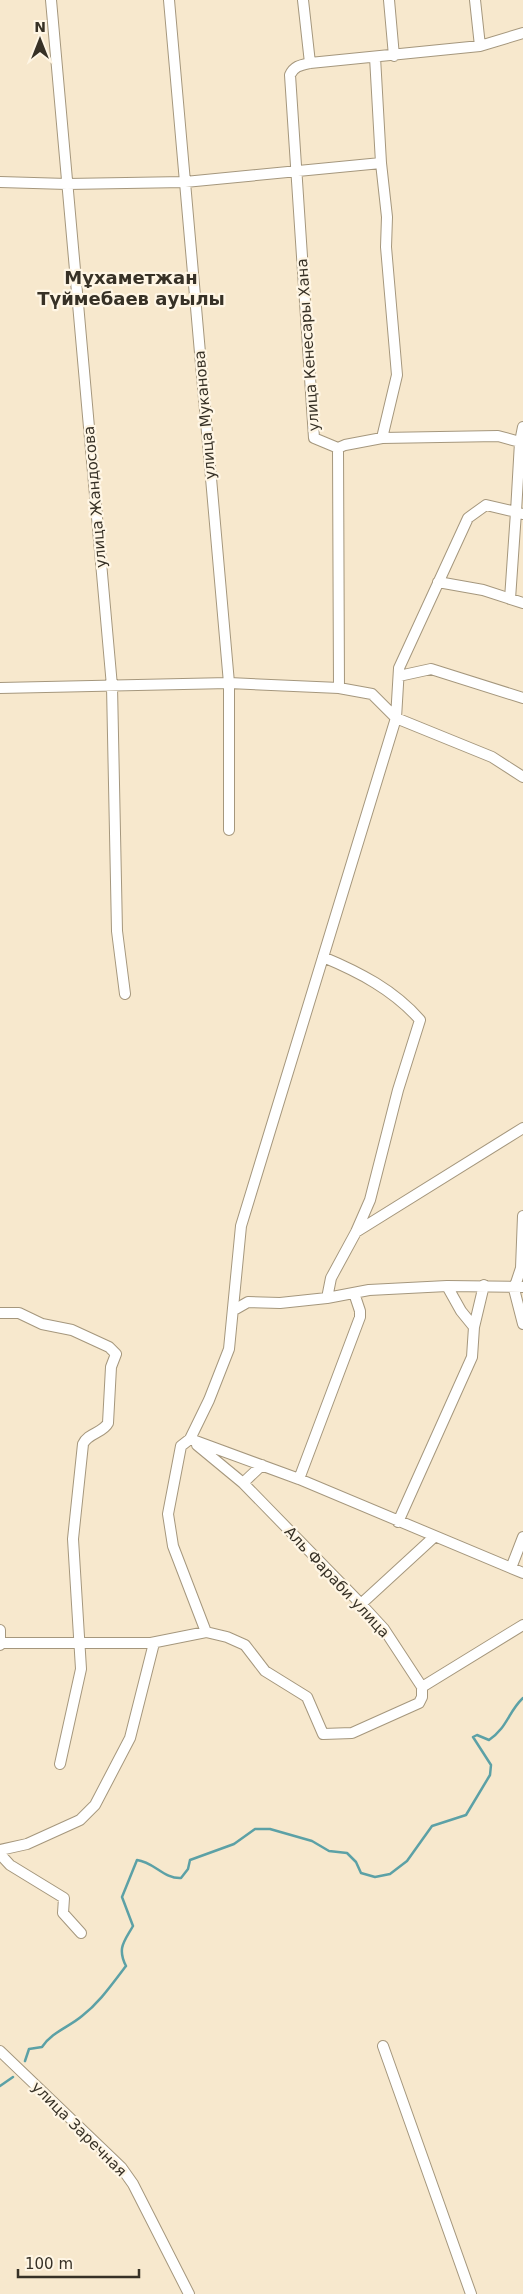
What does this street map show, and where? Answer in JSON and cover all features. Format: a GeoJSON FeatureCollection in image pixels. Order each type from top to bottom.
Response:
{"type":"FeatureCollection","features":[{"type":"Feature","properties":{"kind":"street","name":"улица Жандосова"},"geometry":{"type":"LineString","coordinates":[[51,0],[112,686],[117,932],[125,994]]}},
{"type":"Feature","properties":{"kind":"street","name":"улица Муканова"},"geometry":{"type":"LineString","coordinates":[[170,0],[229,683],[229,830]]}},
{"type":"Feature","properties":{"kind":"street"},"geometry":{"type":"LineString","coordinates":[[304,0],[310,63],[480,46],[523,33]]}},
{"type":"Feature","properties":{"kind":"street"},"geometry":{"type":"LineString","coordinates":[[389,0],[394,56]]}},
{"type":"Feature","properties":{"kind":"street"},"geometry":{"type":"LineString","coordinates":[[475,0],[480,46]]}},
{"type":"Feature","properties":{"kind":"street"},"geometry":{"type":"LineString","coordinates":[[375,57],[381,163],[387,217],[386,247],[397,375],[382,438]]}},
{"type":"Feature","properties":{"kind":"street","name":"улица Кенесары Хана"},"geometry":{"type":"LineString","coordinates":[[310,63],[292,69],[290,75],[314,438],[338,448]]}},
{"type":"Feature","properties":{"kind":"street"},"geometry":{"type":"LineString","coordinates":[[0,182],[67,184],[185,182],[381,163]]}},
{"type":"Feature","properties":{"kind":"street"},"geometry":{"type":"LineString","coordinates":[[510,599],[520,513],[523,427]]}},
{"type":"Feature","properties":{"kind":"street"},"geometry":{"type":"LineString","coordinates":[[339,688],[338,448],[382,438],[498,436],[521,442]]}},
{"type":"Feature","properties":{"kind":"street"},"geometry":{"type":"LineString","coordinates":[[206,1632],[173,1546],[168,1514],[181,1446],[190,1439],[209,1400],[229,1349],[241,1226],[396,718],[399,668],[468,518],[486,505],[520,513]]}},
{"type":"Feature","properties":{"kind":"street"},"geometry":{"type":"LineString","coordinates":[[438,582],[483,590],[523,603]]}},
{"type":"Feature","properties":{"kind":"street"},"geometry":{"type":"LineString","coordinates":[[398,676],[431,669],[523,698]]}},
{"type":"Feature","properties":{"kind":"street"},"geometry":{"type":"LineString","coordinates":[[0,688],[229,683],[339,688],[372,694],[396,718],[492,757],[523,776]]}},
{"type":"Feature","properties":{"kind":"street"},"geometry":{"type":"LineString","coordinates":[[323,956],[359,972],[379,985],[420,1020],[395,1098],[370,1200],[356,1232],[331,1278],[327,1298]]}},
{"type":"Feature","properties":{"kind":"street"},"geometry":{"type":"LineString","coordinates":[[356,1232],[523,1128]]}},
{"type":"Feature","properties":{"kind":"street"},"geometry":{"type":"LineString","coordinates":[[523,1216],[519,1288],[523,1324]]}},
{"type":"Feature","properties":{"kind":"street"},"geometry":{"type":"LineString","coordinates":[[234,1310],[248,1302],[280,1303],[327,1298],[369,1290],[484,1285],[519,1288]]}},
{"type":"Feature","properties":{"kind":"street"},"geometry":{"type":"LineString","coordinates":[[398,1522],[472,1357],[474,1327],[484,1285]]}},
{"type":"Feature","properties":{"kind":"street"},"geometry":{"type":"LineString","coordinates":[[447,1286],[461,1311],[474,1327]]}},
{"type":"Feature","properties":{"kind":"street"},"geometry":{"type":"LineString","coordinates":[[299,1479],[360,1317],[354,1293]]}},
{"type":"Feature","properties":{"kind":"street"},"geometry":{"type":"LineString","coordinates":[[0,1313],[19,1313],[42,1324],[72,1330],[109,1347],[116,1354],[111,1367],[108,1422],[106,1426],[86,1438],[83,1444],[73,1540],[81,1669],[60,1764]]}},
{"type":"Feature","properties":{"kind":"street"},"geometry":{"type":"LineString","coordinates":[[190,1439],[299,1479],[523,1573]]}},
{"type":"Feature","properties":{"kind":"street","name":"Аль Фараби улица"},"geometry":{"type":"LineString","coordinates":[[190,1439],[243,1483],[362,1604],[384,1629],[422,1687]]}},
{"type":"Feature","properties":{"kind":"street"},"geometry":{"type":"LineString","coordinates":[[243,1483],[262,1465]]}},
{"type":"Feature","properties":{"kind":"street"},"geometry":{"type":"LineString","coordinates":[[362,1604],[434,1536]]}},
{"type":"Feature","properties":{"kind":"street"},"geometry":{"type":"LineString","coordinates":[[511,1568],[523,1537]]}},
{"type":"Feature","properties":{"kind":"street"},"geometry":{"type":"LineString","coordinates":[[0,1630],[0,1644],[154,1643],[206,1632],[245,1645],[265,1671],[307,1697],[324,1734],[352,1733],[419,1703],[422,1697],[422,1687],[523,1625]]}},
{"type":"Feature","properties":{"kind":"street"},"geometry":{"type":"LineString","coordinates":[[80,1933],[63,1913],[64,1898],[10,1865],[0,1852],[27,1844],[80,1820],[95,1804],[130,1738],[154,1643]]}},
{"type":"Feature","properties":{"kind":"street"},"geometry":{"type":"LineString","coordinates":[[383,2046],[471,2294]]}},
{"type":"Feature","properties":{"kind":"street","name":"улица Заречная"},"geometry":{"type":"LineString","coordinates":[[0,2052],[121,2167],[133,2184],[189,2294]]}},
{"type":"Feature","properties":{"kind":"waterway"},"geometry":{"type":"LineString","coordinates":[[25,2061],[29,2049],[42,2047],[51,2037],[88,2011],[126,1966],[122,1950],[124,1941],[133,1926],[122,1897],[137,1860],[143,1861],[169,1876],[181,1878],[188,1869],[190,1860],[234,1844],[255,1829],[270,1829],[312,1841],[329,1851],[347,1853],[356,1862],[361,1873],[375,1877],[390,1874],[407,1861],[432,1826],[466,1815],[490,1775],[491,1765],[473,1737],[477,1735],[489,1740],[500,1730],[523,1698]]}},
{"type":"Feature","properties":{"kind":"waterway"},"geometry":{"type":"LineString","coordinates":[[0,2086],[13,2077]]}},
{"type":"Feature","properties":{"kind":"district","name":"Мұхаметжан Түймебаев ауылы"},"geometry":{"type":"Point","coordinates":[131,288]}}]}
